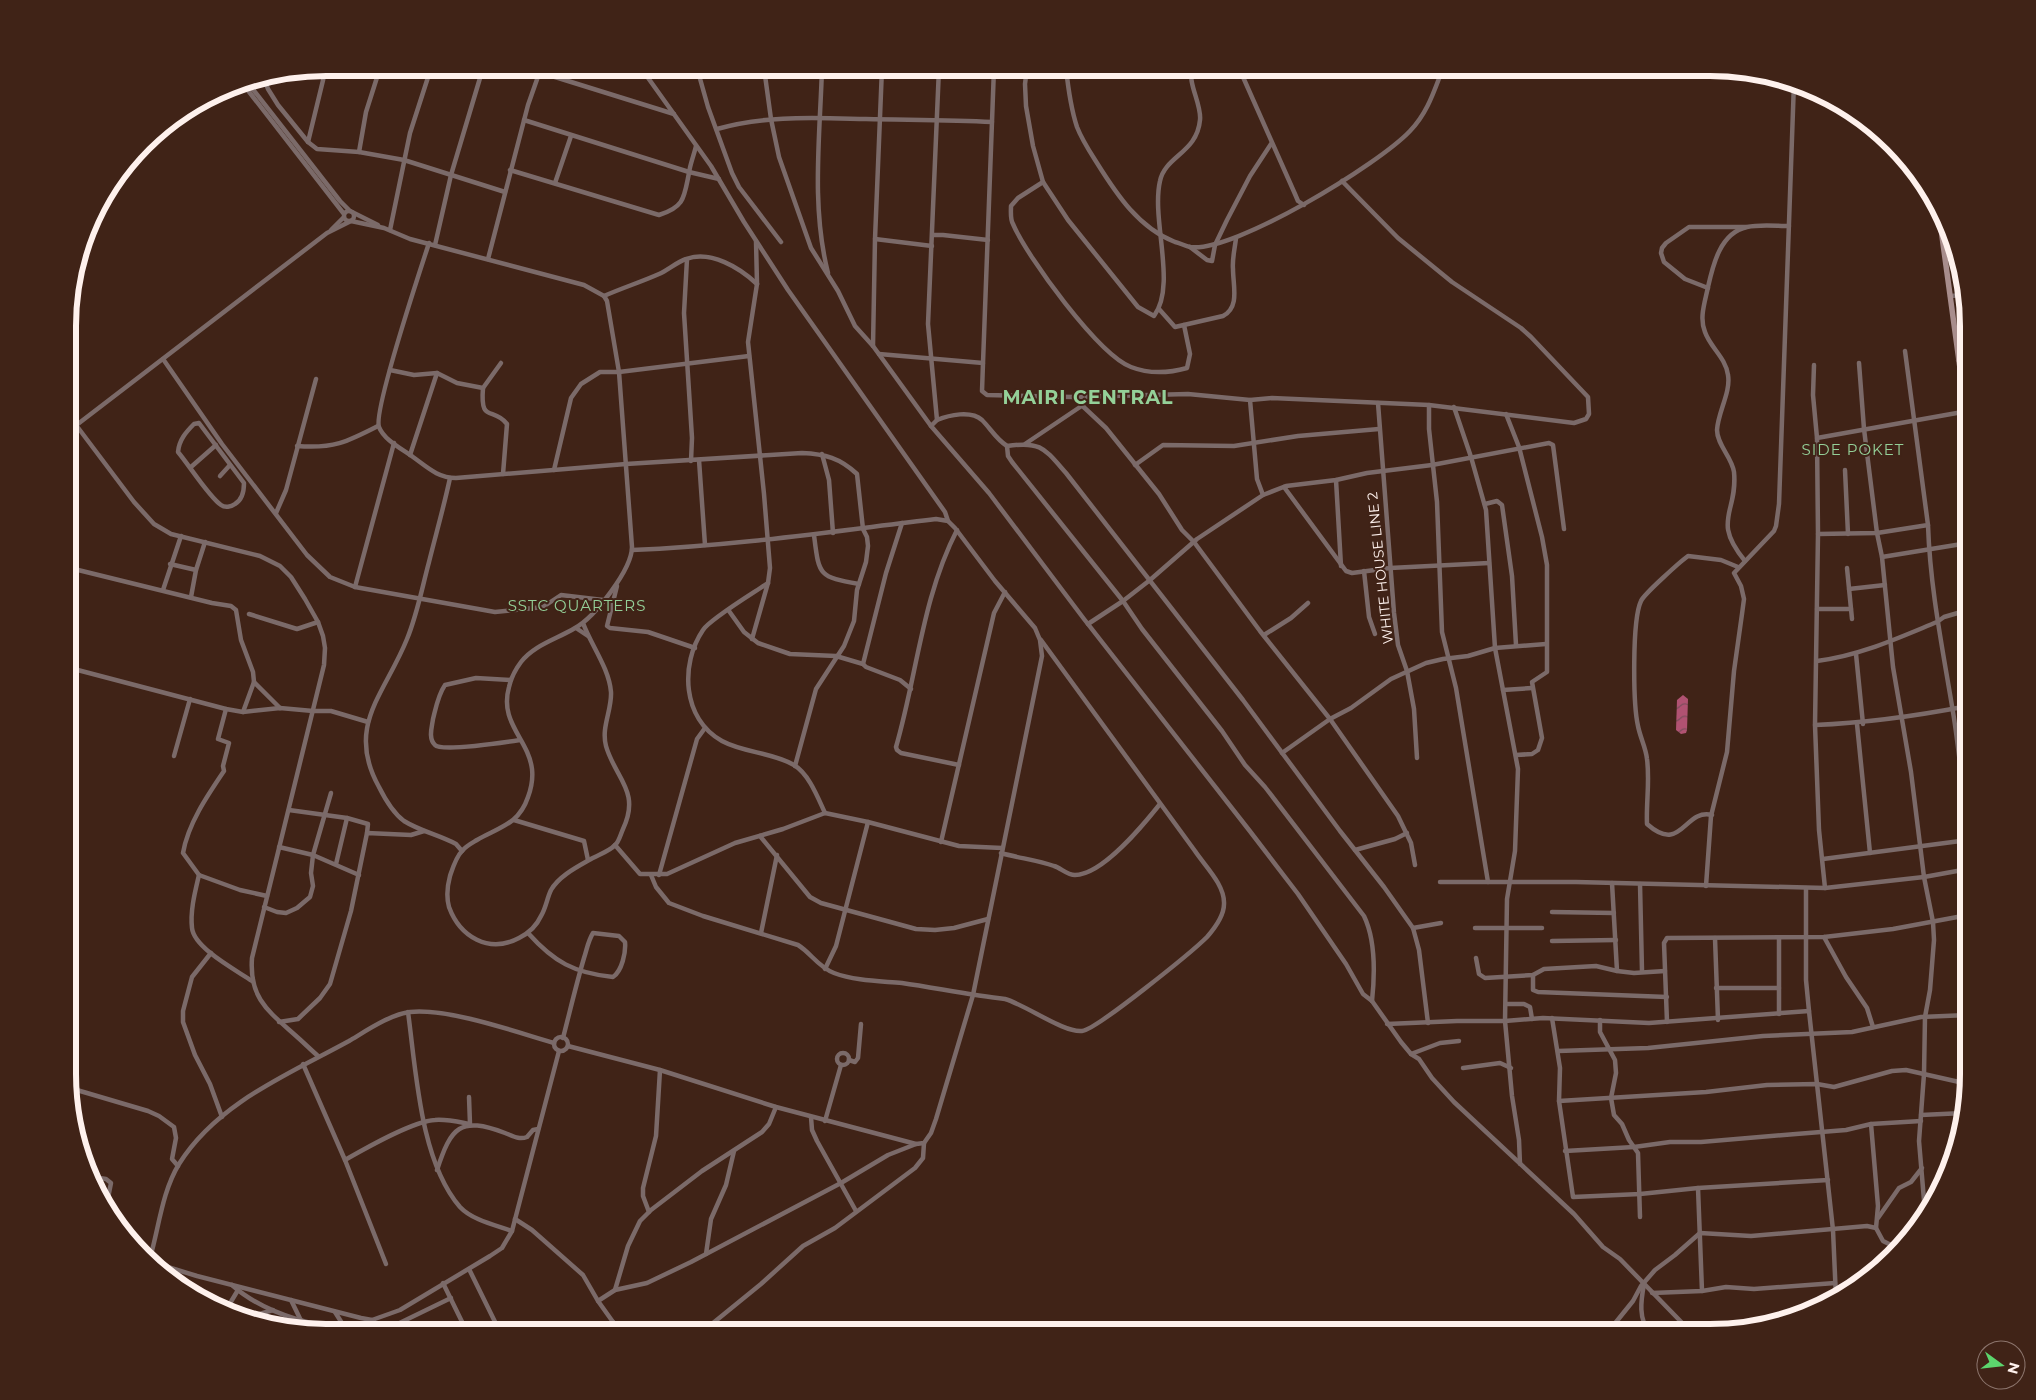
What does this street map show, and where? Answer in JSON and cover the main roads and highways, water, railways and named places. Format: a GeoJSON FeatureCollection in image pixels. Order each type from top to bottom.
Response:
{"type":"FeatureCollection","features":[{"type":"Feature","properties":{"kind":"main road"},"geometry":{"type":"LineString","coordinates":[[1941,231],[1960,371]]}},
{"type":"Feature","properties":{"kind":"water"},"geometry":{"type":"Polygon","coordinates":[[[1683,695],[1688,699],[1687,730],[1686,733],[1681,734],[1676,730],[1677,700],[1683,695]]]}},
{"type":"Feature","properties":{"kind":"district","name":"MAIRI CENTRAL"},"geometry":{"type":"Point","coordinates":[1088,397]}},
{"type":"Feature","properties":{"kind":"district","name":"SIDE POKET"},"geometry":{"type":"Point","coordinates":[1853,450]}},
{"type":"Feature","properties":{"kind":"district","name":"SSTC QUARTERS"},"geometry":{"type":"Point","coordinates":[577,606]}}]}
